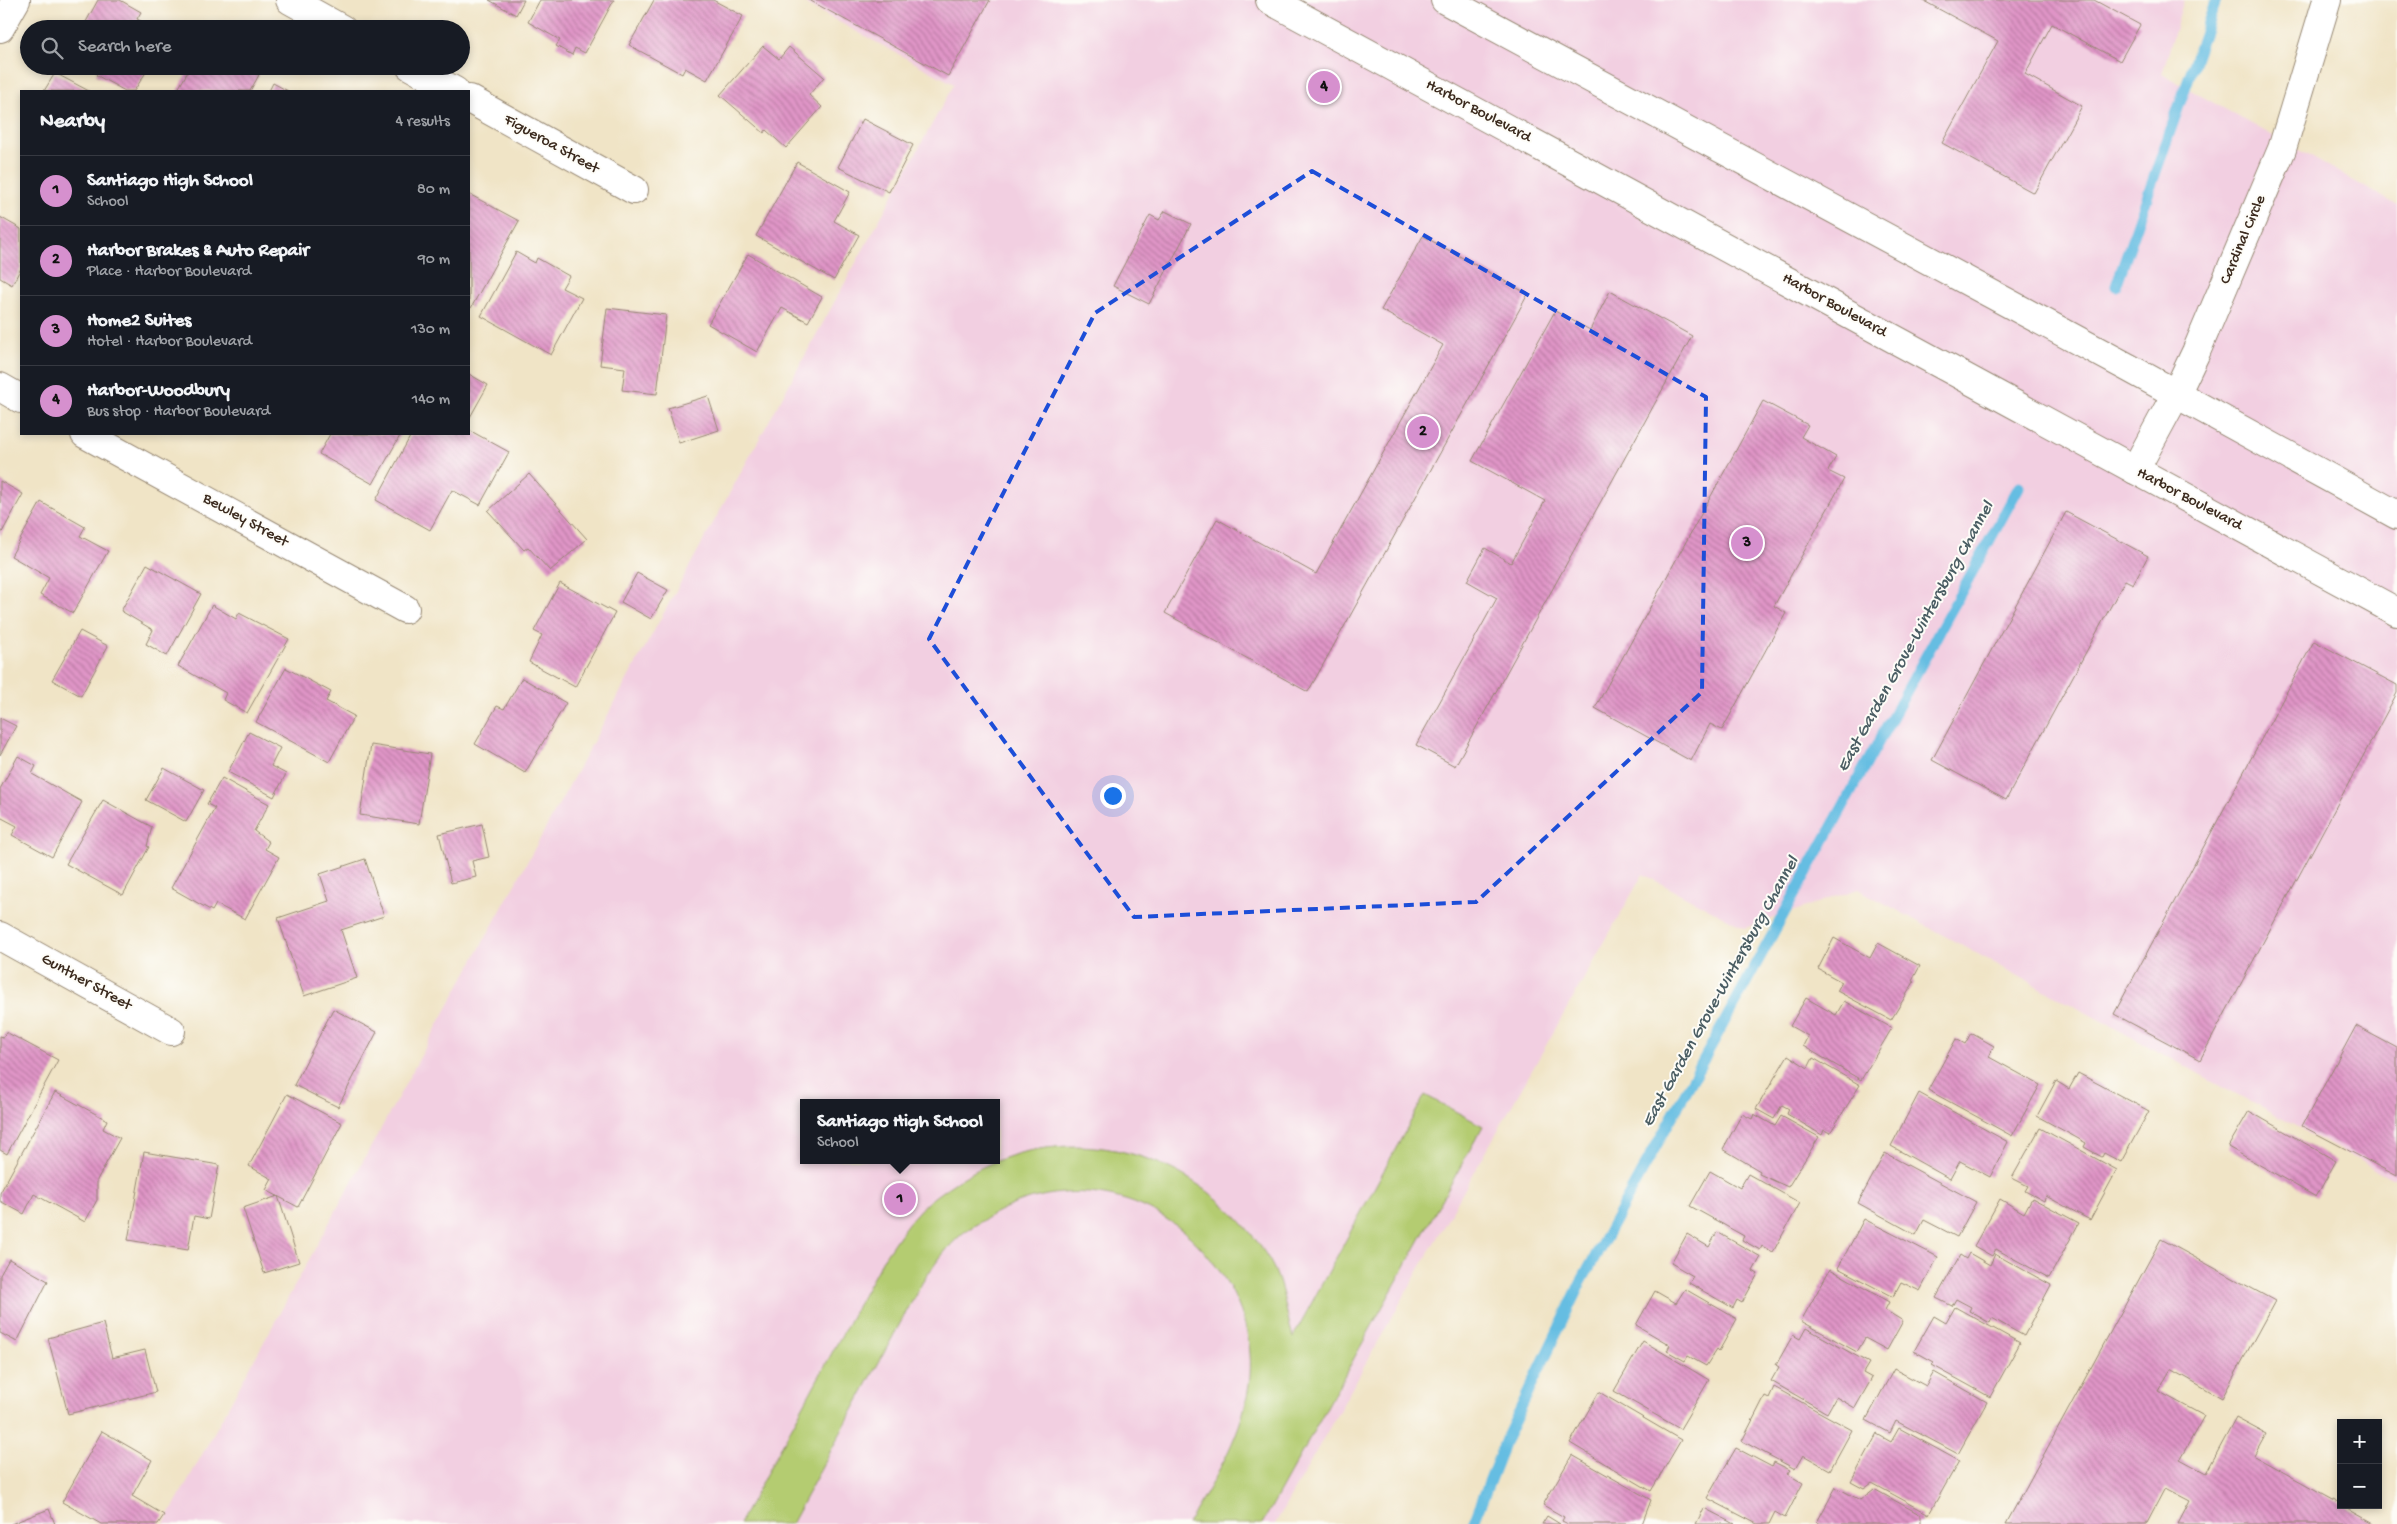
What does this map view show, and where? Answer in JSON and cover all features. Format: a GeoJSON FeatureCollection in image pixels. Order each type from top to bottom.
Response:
{"type":"FeatureCollection","features":[{"type":"Feature","properties":{"kind":"main road"},"geometry":{"type":"LineString","coordinates":[[0,28],[16,0]]}},
{"type":"Feature","properties":{"kind":"main road"},"geometry":{"type":"LineString","coordinates":[[290,0],[326,20]]}},
{"type":"Feature","properties":{"kind":"main road","name":"Harbor Boulevard"},"geometry":{"type":"LineString","coordinates":[[1270,0],[1300,7],[2135,470],[2397,612]]}},
{"type":"Feature","properties":{"kind":"main road"},"geometry":{"type":"LineString","coordinates":[[1445,0],[2397,515]]}},
{"type":"Feature","properties":{"kind":"main road","name":"Cardinal Circle"},"geometry":{"type":"LineString","coordinates":[[2135,470],[2176,394],[2209,324],[2282,148],[2327,0]]}},
{"type":"Feature","properties":{"kind":"main road"},"geometry":{"type":"LineString","coordinates":[[426,75],[453,90]]}},
{"type":"Feature","properties":{"kind":"main road","name":"Figueroa Street"},"geometry":{"type":"LineString","coordinates":[[470,100],[634,190]]}},
{"type":"Feature","properties":{"kind":"main road"},"geometry":{"type":"LineString","coordinates":[[0,387],[20,398]]}},
{"type":"Feature","properties":{"kind":"main road","name":"Bewley Street"},"geometry":{"type":"LineString","coordinates":[[87,435],[405,609]]}},
{"type":"Feature","properties":{"kind":"main road","name":"Gunther Street"},"geometry":{"type":"LineString","coordinates":[[0,936],[171,1031]]}},
{"type":"Feature","properties":{"kind":"highlighted area"},"geometry":{"type":"Polygon","coordinates":[[[1312,171],[1706,397],[1702,692],[1476,902],[1134,917],[929,639],[1095,313],[1312,171]]]}},
{"type":"Feature","properties":{"kind":"shaded area"},"geometry":{"type":"Polygon","coordinates":[[[798,0],[2184,0],[2162,74],[2397,205],[2397,1181],[1858,889],[1745,928],[1643,874],[1275,1524],[164,1524],[954,84],[798,0]]]}},
{"type":"Feature","properties":{"kind":"green space"},"geometry":{"type":"Polygon","coordinates":[[[1425,1095],[1483,1126],[1262,1524],[1188,1524],[1228,1453],[1236,1434],[1247,1396],[1250,1375],[1249,1347],[1243,1319],[1233,1293],[1218,1269],[1196,1243],[1170,1222],[1142,1206],[1112,1196],[1080,1193],[1048,1195],[1016,1204],[965,1231],[941,1257],[922,1283],[791,1524],[739,1524],[883,1259],[907,1225],[937,1195],[981,1168],[989,1164],[1000,1164],[1000,1159],[1048,1148],[1086,1146],[1123,1152],[1158,1163],[1191,1180],[1221,1203],[1248,1230],[1270,1261],[1278,1279],[1293,1337],[1425,1095]]]}},
{"type":"Feature","properties":{"kind":"building"},"geometry":{"type":"Polygon","coordinates":[[[98,0],[120,0],[141,12],[137,19],[139,20],[87,20],[98,0]]]}},
{"type":"Feature","properties":{"kind":"building"},"geometry":{"type":"Polygon","coordinates":[[[489,0],[524,0],[516,15],[489,0]]]}},
{"type":"Feature","properties":{"kind":"building"},"geometry":{"type":"Polygon","coordinates":[[[540,0],[614,0],[585,53],[575,48],[572,55],[556,46],[560,40],[528,22],[540,0]]]}},
{"type":"Feature","properties":{"kind":"building"},"geometry":{"type":"Polygon","coordinates":[[[654,0],[713,0],[743,16],[707,80],[685,68],[682,74],[629,45],[654,0]]]}},
{"type":"Feature","properties":{"kind":"building"},"geometry":{"type":"Polygon","coordinates":[[[809,0],[990,0],[948,76],[809,0]]]}},
{"type":"Feature","properties":{"kind":"building"},"geometry":{"type":"Polygon","coordinates":[[[1922,0],[2094,0],[2140,25],[2120,61],[2052,24],[2025,74],[2082,106],[2034,193],[1942,143],[1998,41],[1922,0]]]}},
{"type":"Feature","properties":{"kind":"building"},"geometry":{"type":"Polygon","coordinates":[[[763,46],[779,59],[789,47],[824,77],[809,95],[822,107],[786,148],[766,130],[764,133],[720,95],[763,46]]]}},
{"type":"Feature","properties":{"kind":"building"},"geometry":{"type":"Polygon","coordinates":[[[54,75],[59,75],[87,90],[45,90],[54,75]]]}},
{"type":"Feature","properties":{"kind":"building"},"geometry":{"type":"Polygon","coordinates":[[[96,75],[144,75],[135,90],[123,90],[96,75]]]}},
{"type":"Feature","properties":{"kind":"building"},"geometry":{"type":"Polygon","coordinates":[[[186,75],[259,75],[251,90],[178,90],[186,75]]]}},
{"type":"Feature","properties":{"kind":"building"},"geometry":{"type":"Polygon","coordinates":[[[273,83],[286,90],[270,90],[273,83]]]}},
{"type":"Feature","properties":{"kind":"building"},"geometry":{"type":"Polygon","coordinates":[[[863,119],[913,145],[889,192],[838,167],[863,119]]]}},
{"type":"Feature","properties":{"kind":"building"},"geometry":{"type":"Polygon","coordinates":[[[797,162],[850,192],[834,221],[859,235],[834,280],[756,236],[797,162]]]}},
{"type":"Feature","properties":{"kind":"building"},"geometry":{"type":"Polygon","coordinates":[[[470,195],[519,221],[470,308],[470,195]]]}},
{"type":"Feature","properties":{"kind":"building"},"geometry":{"type":"Polygon","coordinates":[[[1165,211],[1191,224],[1149,304],[1113,286],[1150,215],[1159,220],[1165,211]]]}},
{"type":"Feature","properties":{"kind":"building"},"geometry":{"type":"Polygon","coordinates":[[[0,217],[20,228],[20,270],[12,285],[0,278],[0,217]]]}},
{"type":"Feature","properties":{"kind":"building"},"geometry":{"type":"Polygon","coordinates":[[[1423,236],[1528,294],[1308,692],[1165,613],[1217,519],[1316,574],[1443,345],[1381,310],[1423,236]]]}},
{"type":"Feature","properties":{"kind":"building"},"geometry":{"type":"Polygon","coordinates":[[[516,252],[535,263],[537,258],[569,276],[562,288],[582,298],[551,355],[481,316],[516,252]]]}},
{"type":"Feature","properties":{"kind":"building"},"geometry":{"type":"Polygon","coordinates":[[[748,254],[822,297],[808,322],[782,308],[757,352],[708,324],[748,254]]]}},
{"type":"Feature","properties":{"kind":"building"},"geometry":{"type":"Polygon","coordinates":[[[1610,291],[1692,336],[1455,766],[1416,745],[1497,598],[1467,581],[1485,548],[1511,563],[1545,501],[1472,461],[1555,311],[1590,330],[1610,291]]]}},
{"type":"Feature","properties":{"kind":"building"},"geometry":{"type":"Polygon","coordinates":[[[607,308],[666,315],[657,394],[622,390],[625,368],[600,365],[607,308]]]}},
{"type":"Feature","properties":{"kind":"building"},"geometry":{"type":"Polygon","coordinates":[[[470,375],[488,385],[470,417],[470,375]]]}},
{"type":"Feature","properties":{"kind":"building"},"geometry":{"type":"Polygon","coordinates":[[[708,396],[719,430],[679,443],[668,408],[708,396]]]}},
{"type":"Feature","properties":{"kind":"building"},"geometry":{"type":"Polygon","coordinates":[[[1763,401],[1808,425],[1801,437],[1836,457],[1828,471],[1844,479],[1774,606],[1786,613],[1722,730],[1710,724],[1691,761],[1595,708],[1763,401]]]}},
{"type":"Feature","properties":{"kind":"building"},"geometry":{"type":"Polygon","coordinates":[[[470,431],[509,452],[480,505],[452,490],[430,530],[376,500],[411,435],[470,435],[470,431]]]}},
{"type":"Feature","properties":{"kind":"building"},"geometry":{"type":"Polygon","coordinates":[[[329,435],[400,435],[373,484],[319,454],[329,435]]]}},
{"type":"Feature","properties":{"kind":"building"},"geometry":{"type":"Polygon","coordinates":[[[529,474],[587,539],[550,571],[528,547],[524,550],[488,511],[529,474]]]}},
{"type":"Feature","properties":{"kind":"building"},"geometry":{"type":"Polygon","coordinates":[[[0,481],[23,494],[0,536],[0,481]]]}},
{"type":"Feature","properties":{"kind":"building"},"geometry":{"type":"Polygon","coordinates":[[[41,502],[85,527],[80,536],[108,551],[73,613],[40,595],[49,578],[11,556],[41,502]]]}},
{"type":"Feature","properties":{"kind":"building"},"geometry":{"type":"Polygon","coordinates":[[[2066,512],[2148,556],[2133,584],[2125,580],[2006,800],[1932,760],[2066,512]]]}},
{"type":"Feature","properties":{"kind":"building"},"geometry":{"type":"Polygon","coordinates":[[[147,564],[201,594],[167,656],[146,644],[153,630],[121,611],[147,564]]]}},
{"type":"Feature","properties":{"kind":"building"},"geometry":{"type":"Polygon","coordinates":[[[637,573],[668,590],[651,619],[621,602],[637,573]]]}},
{"type":"Feature","properties":{"kind":"building"},"geometry":{"type":"Polygon","coordinates":[[[560,583],[615,613],[575,687],[529,662],[542,635],[534,631],[560,583]]]}},
{"type":"Feature","properties":{"kind":"building"},"geometry":{"type":"Polygon","coordinates":[[[212,605],[236,619],[239,613],[289,639],[247,713],[223,700],[226,693],[178,666],[212,605]]]}},
{"type":"Feature","properties":{"kind":"building"},"geometry":{"type":"Polygon","coordinates":[[[80,631],[108,646],[81,696],[52,680],[80,631]]]}},
{"type":"Feature","properties":{"kind":"building"},"geometry":{"type":"Polygon","coordinates":[[[2314,641],[2397,685],[2397,693],[2200,1060],[2114,1014],[2314,641]]]}},
{"type":"Feature","properties":{"kind":"building"},"geometry":{"type":"Polygon","coordinates":[[[286,668],[331,692],[326,701],[354,716],[329,762],[256,722],[286,668]]]}},
{"type":"Feature","properties":{"kind":"building"},"geometry":{"type":"Polygon","coordinates":[[[522,678],[566,703],[525,773],[475,744],[497,706],[504,709],[522,678]]]}},
{"type":"Feature","properties":{"kind":"building"},"geometry":{"type":"Polygon","coordinates":[[[0,718],[16,726],[0,755],[0,718]]]}},
{"type":"Feature","properties":{"kind":"building"},"geometry":{"type":"Polygon","coordinates":[[[249,732],[280,748],[271,766],[286,774],[274,797],[228,772],[249,732]]]}},
{"type":"Feature","properties":{"kind":"building"},"geometry":{"type":"Polygon","coordinates":[[[371,745],[430,754],[419,824],[360,815],[371,745]]]}},
{"type":"Feature","properties":{"kind":"building"},"geometry":{"type":"Polygon","coordinates":[[[18,756],[36,766],[32,774],[82,802],[52,857],[12,835],[17,826],[0,817],[0,789],[18,756]]]}},
{"type":"Feature","properties":{"kind":"building"},"geometry":{"type":"Polygon","coordinates":[[[164,768],[204,790],[186,822],[146,800],[164,768]]]}},
{"type":"Feature","properties":{"kind":"building"},"geometry":{"type":"Polygon","coordinates":[[[222,778],[269,804],[254,831],[269,842],[265,849],[279,857],[245,919],[216,904],[212,911],[171,888],[215,808],[207,804],[222,778]]]}},
{"type":"Feature","properties":{"kind":"building"},"geometry":{"type":"Polygon","coordinates":[[[103,800],[152,827],[147,846],[149,847],[123,895],[66,864],[103,800]]]}},
{"type":"Feature","properties":{"kind":"building"},"geometry":{"type":"Polygon","coordinates":[[[482,824],[489,857],[472,861],[476,877],[451,883],[439,834],[482,824]]]}},
{"type":"Feature","properties":{"kind":"building"},"geometry":{"type":"Polygon","coordinates":[[[365,859],[384,916],[341,930],[357,978],[304,996],[278,918],[329,901],[320,874],[365,859]]]}},
{"type":"Feature","properties":{"kind":"building"},"geometry":{"type":"Polygon","coordinates":[[[1834,938],[1870,958],[1878,943],[1920,966],[1912,981],[1914,982],[1891,1020],[1837,991],[1842,982],[1818,969],[1834,938]]]}},
{"type":"Feature","properties":{"kind":"building"},"geometry":{"type":"Polygon","coordinates":[[[1806,998],[1836,1015],[1844,1001],[1892,1028],[1861,1080],[1803,1046],[1808,1036],[1790,1026],[1806,998]]]}},
{"type":"Feature","properties":{"kind":"building"},"geometry":{"type":"Polygon","coordinates":[[[333,1009],[377,1032],[338,1107],[294,1085],[333,1009]]]}},
{"type":"Feature","properties":{"kind":"building"},"geometry":{"type":"Polygon","coordinates":[[[2356,1026],[2397,1048],[2397,1176],[2302,1126],[2356,1026]]]}},
{"type":"Feature","properties":{"kind":"building"},"geometry":{"type":"Polygon","coordinates":[[[6,1032],[58,1060],[7,1154],[0,1150],[0,1036],[3,1037],[6,1032]]]}},
{"type":"Feature","properties":{"kind":"building"},"geometry":{"type":"Polygon","coordinates":[[[1971,1033],[1994,1046],[1989,1057],[2040,1085],[2012,1136],[1928,1090],[1956,1039],[1965,1044],[1971,1033]]]}},
{"type":"Feature","properties":{"kind":"building"},"geometry":{"type":"Polygon","coordinates":[[[1788,1055],[1808,1068],[1813,1058],[1860,1085],[1830,1133],[1824,1130],[1822,1135],[1787,1114],[1789,1109],[1782,1105],[1774,1119],[1756,1109],[1788,1055]]]}},
{"type":"Feature","properties":{"kind":"building"},"geometry":{"type":"Polygon","coordinates":[[[2078,1073],[2149,1111],[2121,1162],[2104,1153],[2102,1157],[2084,1147],[2086,1143],[2037,1116],[2056,1081],[2069,1089],[2078,1073]]]}},
{"type":"Feature","properties":{"kind":"building"},"geometry":{"type":"Polygon","coordinates":[[[55,1092],[107,1120],[103,1129],[120,1138],[97,1180],[97,1200],[85,1222],[34,1194],[24,1214],[0,1201],[0,1193],[55,1092]]]}},
{"type":"Feature","properties":{"kind":"building"},"geometry":{"type":"Polygon","coordinates":[[[1919,1093],[2008,1142],[1990,1177],[1960,1161],[1950,1179],[1891,1146],[1919,1093]]]}},
{"type":"Feature","properties":{"kind":"building"},"geometry":{"type":"Polygon","coordinates":[[[287,1094],[342,1123],[298,1207],[266,1190],[272,1179],[249,1166],[287,1094]]]}},
{"type":"Feature","properties":{"kind":"building"},"geometry":{"type":"Polygon","coordinates":[[[2249,1111],[2336,1161],[2316,1197],[2228,1147],[2249,1111]]]}},
{"type":"Feature","properties":{"kind":"building"},"geometry":{"type":"Polygon","coordinates":[[[1742,1114],[1752,1119],[1754,1114],[1775,1126],[1781,1116],[1819,1137],[1788,1187],[1759,1174],[1760,1171],[1723,1149],[1742,1114]]]}},
{"type":"Feature","properties":{"kind":"building"},"geometry":{"type":"Polygon","coordinates":[[[2040,1128],[2117,1170],[2090,1220],[2046,1196],[2044,1201],[2025,1191],[2028,1186],[2012,1178],[2040,1128]]]}},
{"type":"Feature","properties":{"kind":"building"},"geometry":{"type":"Polygon","coordinates":[[[144,1152],[219,1165],[209,1219],[194,1216],[188,1250],[128,1240],[144,1152]]]}},
{"type":"Feature","properties":{"kind":"building"},"geometry":{"type":"Polygon","coordinates":[[[1885,1153],[1976,1202],[1957,1237],[1924,1220],[1916,1235],[1858,1203],[1885,1153]]]}},
{"type":"Feature","properties":{"kind":"building"},"geometry":{"type":"Polygon","coordinates":[[[1710,1171],[1740,1188],[1748,1174],[1800,1203],[1773,1252],[1762,1246],[1760,1250],[1742,1240],[1744,1236],[1690,1206],[1710,1171]]]}},
{"type":"Feature","properties":{"kind":"building"},"geometry":{"type":"Polygon","coordinates":[[[278,1196],[299,1262],[264,1273],[243,1208],[278,1196]]]}},
{"type":"Feature","properties":{"kind":"building"},"geometry":{"type":"Polygon","coordinates":[[[2032,1198],[2079,1223],[2049,1278],[1996,1249],[1992,1256],[1974,1246],[2000,1199],[2024,1213],[2032,1198]]]}},
{"type":"Feature","properties":{"kind":"building"},"geometry":{"type":"Polygon","coordinates":[[[1864,1219],[1938,1257],[1920,1291],[1901,1282],[1893,1297],[1838,1268],[1864,1219]]]}},
{"type":"Feature","properties":{"kind":"building"},"geometry":{"type":"Polygon","coordinates":[[[1717,1232],[1761,1257],[1753,1271],[1758,1274],[1742,1303],[1737,1300],[1733,1308],[1689,1283],[1693,1276],[1671,1263],[1687,1234],[1709,1247],[1717,1232]]]}},
{"type":"Feature","properties":{"kind":"building"},"geometry":{"type":"Polygon","coordinates":[[[2161,1239],[2275,1301],[2222,1398],[2171,1369],[2158,1391],[2204,1416],[2180,1459],[2206,1473],[2236,1418],[2266,1434],[2254,1456],[2337,1502],[2337,1509],[2350,1509],[2374,1522],[2373,1524],[2178,1524],[2190,1501],[2165,1488],[2146,1524],[2006,1524],[2161,1239]]]}},
{"type":"Feature","properties":{"kind":"building"},"geometry":{"type":"Polygon","coordinates":[[[1969,1253],[1990,1265],[1995,1254],[2051,1285],[2024,1336],[1992,1318],[1990,1323],[1969,1311],[1971,1307],[1956,1299],[1952,1306],[1936,1298],[1960,1255],[1966,1259],[1969,1253]]]}},
{"type":"Feature","properties":{"kind":"building"},"geometry":{"type":"Polygon","coordinates":[[[9,1259],[48,1281],[17,1342],[0,1333],[0,1275],[9,1259]]]}},
{"type":"Feature","properties":{"kind":"building"},"geometry":{"type":"Polygon","coordinates":[[[1830,1269],[1889,1302],[1885,1310],[1903,1321],[1887,1350],[1865,1338],[1857,1352],[1801,1321],[1830,1269]]]}},
{"type":"Feature","properties":{"kind":"building"},"geometry":{"type":"Polygon","coordinates":[[[1685,1289],[1737,1319],[1719,1351],[1717,1349],[1706,1366],[1688,1356],[1685,1361],[1667,1351],[1670,1345],[1636,1325],[1655,1291],[1676,1303],[1685,1289]]]}},
{"type":"Feature","properties":{"kind":"building"},"geometry":{"type":"Polygon","coordinates":[[[1955,1307],[2020,1343],[1990,1397],[1932,1365],[1934,1362],[1914,1351],[1934,1316],[1946,1323],[1955,1307]]]}},
{"type":"Feature","properties":{"kind":"building"},"geometry":{"type":"Polygon","coordinates":[[[103,1323],[112,1358],[145,1350],[156,1392],[68,1414],[48,1338],[103,1323]]]}},
{"type":"Feature","properties":{"kind":"building"},"geometry":{"type":"Polygon","coordinates":[[[1806,1328],[1869,1363],[1863,1373],[1872,1378],[1855,1408],[1836,1397],[1827,1413],[1771,1381],[1779,1367],[1776,1365],[1793,1335],[1800,1339],[1806,1328]]]}},
{"type":"Feature","properties":{"kind":"building"},"geometry":{"type":"Polygon","coordinates":[[[1643,1341],[1709,1380],[1680,1429],[1614,1391],[1643,1341]]]}},
{"type":"Feature","properties":{"kind":"building"},"geometry":{"type":"Polygon","coordinates":[[[1894,1369],[1926,1386],[1934,1372],[1987,1402],[1958,1454],[1896,1421],[1890,1433],[1866,1420],[1894,1369]]]}},
{"type":"Feature","properties":{"kind":"building"},"geometry":{"type":"Polygon","coordinates":[[[1774,1387],[1852,1430],[1830,1470],[1803,1455],[1795,1469],[1742,1441],[1765,1396],[1769,1398],[1774,1387]]]}},
{"type":"Feature","properties":{"kind":"building"},"geometry":{"type":"Polygon","coordinates":[[[1599,1392],[1681,1440],[1651,1491],[1570,1443],[1599,1392]]]}},
{"type":"Feature","properties":{"kind":"building"},"geometry":{"type":"Polygon","coordinates":[[[1899,1428],[1959,1461],[1929,1514],[1872,1483],[1864,1489],[1851,1482],[1877,1434],[1891,1442],[1899,1428]]]}},
{"type":"Feature","properties":{"kind":"building"},"geometry":{"type":"Polygon","coordinates":[[[102,1431],[152,1460],[132,1496],[164,1515],[158,1524],[101,1524],[62,1502],[102,1431]]]}},
{"type":"Feature","properties":{"kind":"building"},"geometry":{"type":"Polygon","coordinates":[[[1736,1448],[1772,1467],[1774,1462],[1790,1470],[1787,1474],[1803,1483],[1785,1518],[1775,1512],[1769,1524],[1757,1524],[1707,1498],[1736,1448]]]}},
{"type":"Feature","properties":{"kind":"building"},"geometry":{"type":"Polygon","coordinates":[[[1572,1455],[1651,1500],[1642,1524],[1568,1524],[1562,1521],[1564,1517],[1543,1505],[1572,1455]]]}},
{"type":"Feature","properties":{"kind":"building"},"geometry":{"type":"Polygon","coordinates":[[[1836,1487],[1860,1500],[1874,1489],[1921,1515],[1921,1524],[1821,1524],[1817,1522],[1836,1487]]]}},
{"type":"Feature","properties":{"kind":"building"},"geometry":{"type":"Polygon","coordinates":[[[1704,1508],[1735,1524],[1696,1524],[1704,1508]]]}},
{"type":"Feature","properties":{"kind":"building"},"geometry":{"type":"Polygon","coordinates":[[[49,1509],[55,1524],[11,1524],[49,1509]]]}},
{"type":"Feature","properties":{"kind":"building"},"geometry":{"type":"Polygon","coordinates":[[[1547,1516],[1560,1524],[1542,1524],[1547,1516]]]}},
{"type":"Feature","properties":{"kind":"waterway","name":"East Garden Grove-Wintersburg Channel"},"geometry":{"type":"LineString","coordinates":[[2116,286],[2216,0]]}},
{"type":"Feature","properties":{"kind":"waterway","name":"East Garden Grove-Wintersburg Channel"},"geometry":{"type":"LineString","coordinates":[[1473,1524],[1506,1439],[1580,1284],[2019,487]]}},
{"type":"Feature","properties":{"kind":"place","name":"Harbor-Woodbury"},"geometry":{"type":"Point","coordinates":[1324,87]}},
{"type":"Feature","properties":{"kind":"place","name":"Harbor Brakes & Auto Repair"},"geometry":{"type":"Point","coordinates":[1423,432]}},
{"type":"Feature","properties":{"kind":"place","name":"Home2 Suites"},"geometry":{"type":"Point","coordinates":[1747,543]}},
{"type":"Feature","properties":{"kind":"place","name":"Santiago High School"},"geometry":{"type":"Point","coordinates":[900,1199]}}]}
